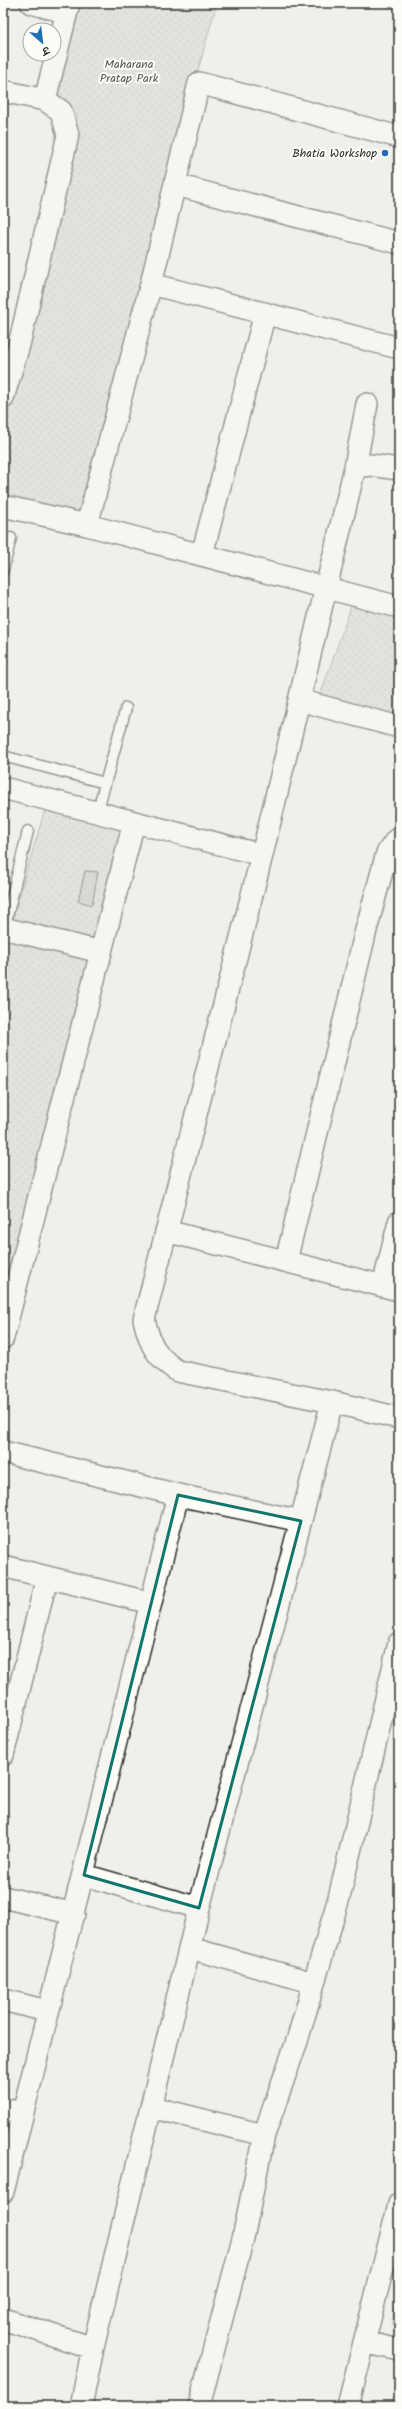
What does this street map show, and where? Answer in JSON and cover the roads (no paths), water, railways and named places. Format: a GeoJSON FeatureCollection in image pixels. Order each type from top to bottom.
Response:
{"type":"FeatureCollection","features":[{"type":"Feature","properties":{"kind":"street"},"geometry":{"type":"LineString","coordinates":[[30,3],[67,8],[45,100]]}},
{"type":"Feature","properties":{"kind":"street"},"geometry":{"type":"LineString","coordinates":[[87,526],[151,284],[176,185],[199,84],[399,138]]}},
{"type":"Feature","properties":{"kind":"street"},"geometry":{"type":"LineString","coordinates":[[3,91],[45,100],[61,111],[68,135],[19,345],[3,398]]}},
{"type":"Feature","properties":{"kind":"street"},"geometry":{"type":"LineString","coordinates":[[176,185],[399,243]]}},
{"type":"Feature","properties":{"kind":"street"},"geometry":{"type":"LineString","coordinates":[[151,284],[399,348]]}},
{"type":"Feature","properties":{"kind":"street"},"geometry":{"type":"LineString","coordinates":[[202,555],[265,314]]}},
{"type":"Feature","properties":{"kind":"street"},"geometry":{"type":"LineString","coordinates":[[367,404],[355,467],[262,855],[144,1319],[149,1341],[161,1359],[177,1371],[332,1402],[399,1418]]}},
{"type":"Feature","properties":{"kind":"street"},"geometry":{"type":"LineString","coordinates":[[355,467],[370,465],[399,469]]}},
{"type":"Feature","properties":{"kind":"street"},"geometry":{"type":"LineString","coordinates":[[3,506],[202,555],[399,607]]}},
{"type":"Feature","properties":{"kind":"street"},"geometry":{"type":"LineString","coordinates":[[299,700],[399,727]]}},
{"type":"Feature","properties":{"kind":"street"},"geometry":{"type":"LineString","coordinates":[[3,788],[262,855]]}},
{"type":"Feature","properties":{"kind":"street"},"geometry":{"type":"LineString","coordinates":[[3,1338],[134,822]]}},
{"type":"Feature","properties":{"kind":"street"},"geometry":{"type":"LineString","coordinates":[[286,1261],[368,923],[388,852],[396,840],[399,840]]}},
{"type":"Feature","properties":{"kind":"street"},"geometry":{"type":"LineString","coordinates":[[4,928],[101,952]]}},
{"type":"Feature","properties":{"kind":"street"},"geometry":{"type":"LineString","coordinates":[[166,1231],[391,1288],[399,1222]]}},
{"type":"Feature","properties":{"kind":"street"},"geometry":{"type":"LineString","coordinates":[[81,2406],[93,2348],[199,1908],[332,1402]]}},
{"type":"Feature","properties":{"kind":"street"},"geometry":{"type":"LineString","coordinates":[[3,1452],[178,1495],[301,1521]]}},
{"type":"Feature","properties":{"kind":"street"},"geometry":{"type":"LineString","coordinates":[[3,2192],[13,2111],[47,2011],[74,1914],[178,1495]]}},
{"type":"Feature","properties":{"kind":"street"},"geometry":{"type":"LineString","coordinates":[[3,1566],[151,1603]]}},
{"type":"Feature","properties":{"kind":"street"},"geometry":{"type":"LineString","coordinates":[[3,1755],[47,1577]]}},
{"type":"Feature","properties":{"kind":"street"},"geometry":{"type":"LineString","coordinates":[[199,2406],[243,2238],[264,2135],[297,2041],[340,1894],[399,1643]]}},
{"type":"Feature","properties":{"kind":"street"},"geometry":{"type":"LineString","coordinates":[[84,1875],[199,1908]]}},
{"type":"Feature","properties":{"kind":"street"},"geometry":{"type":"LineString","coordinates":[[3,1898],[74,1914]]}},
{"type":"Feature","properties":{"kind":"street"},"geometry":{"type":"LineString","coordinates":[[190,1948],[314,1983]]}},
{"type":"Feature","properties":{"kind":"street"},"geometry":{"type":"LineString","coordinates":[[3,2000],[47,2011]]}},
{"type":"Feature","properties":{"kind":"street"},"geometry":{"type":"LineString","coordinates":[[151,2107],[264,2135]]}},
{"type":"Feature","properties":{"kind":"street"},"geometry":{"type":"LineString","coordinates":[[348,2406],[399,2204]]}},
{"type":"Feature","properties":{"kind":"street"},"geometry":{"type":"LineString","coordinates":[[3,2319],[93,2348]]}},
{"type":"Feature","properties":{"kind":"street"},"geometry":{"type":"LineString","coordinates":[[364,2342],[399,2350]]}},
{"type":"Feature","properties":{"kind":"lane"},"geometry":{"type":"LineString","coordinates":[[3,570],[11,538]]}},
{"type":"Feature","properties":{"kind":"lane"},"geometry":{"type":"LineString","coordinates":[[97,812],[126,708]]}},
{"type":"Feature","properties":{"kind":"lane"},"geometry":{"type":"LineString","coordinates":[[3,756],[105,783]]}},
{"type":"Feature","properties":{"kind":"lane"},"geometry":{"type":"LineString","coordinates":[[4,928],[28,831]]}},
{"type":"Feature","properties":{"kind":"place","name":"Bhatia Workshop"},"geometry":{"type":"Point","coordinates":[385,153]}},
{"type":"Feature","properties":{"kind":"park label","name":"Maharana Pratap Park"},"geometry":{"type":"Point","coordinates":[129,71]}}]}
